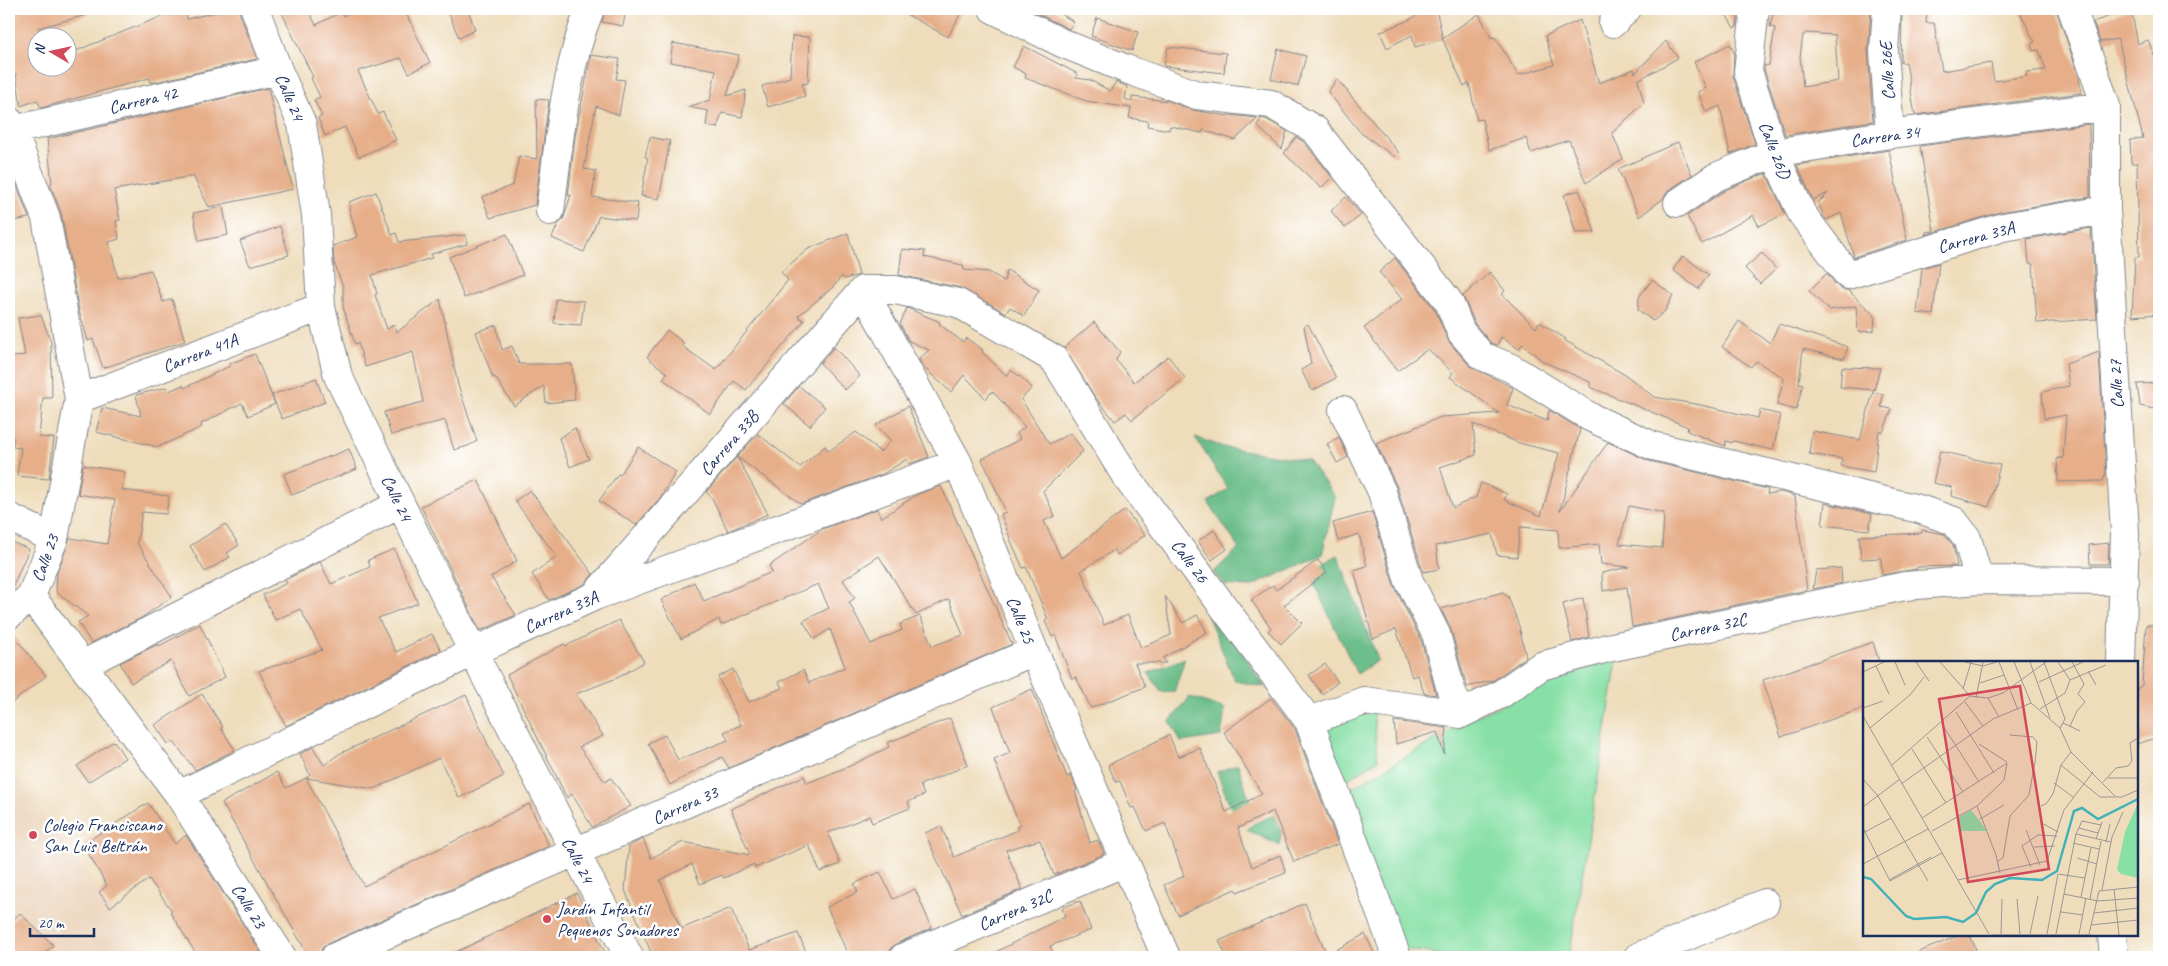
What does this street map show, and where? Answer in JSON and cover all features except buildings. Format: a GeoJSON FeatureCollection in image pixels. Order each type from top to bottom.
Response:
{"type":"FeatureCollection","features":[{"type":"Feature","properties":{"kind":"street","name":"Calle 24"},"geometry":{"type":"LineString","coordinates":[[255,9],[278,70],[302,124],[316,215],[321,307],[338,376],[472,652],[629,957]]}},
{"type":"Feature","properties":{"kind":"street"},"geometry":{"type":"LineString","coordinates":[[550,211],[563,109],[583,27],[590,9]]}},
{"type":"Feature","properties":{"kind":"street"},"geometry":{"type":"LineString","coordinates":[[993,9],[1062,43],[1198,95],[1271,104],[1315,130],[1449,302],[1461,332],[1482,356],[1512,368],[1590,417],[1653,446],[1919,509],[1954,521],[1967,538],[1979,580]]}},
{"type":"Feature","properties":{"kind":"street","name":"Calle 26D"},"geometry":{"type":"LineString","coordinates":[[1755,9],[1748,72],[1774,153],[1802,214],[1848,275]]}},
{"type":"Feature","properties":{"kind":"street","name":"Calle 26E"},"geometry":{"type":"LineString","coordinates":[[1886,9],[1884,51],[1890,134]]}},
{"type":"Feature","properties":{"kind":"street","name":"Calle 27"},"geometry":{"type":"LineString","coordinates":[[2072,9],[2106,106],[2106,210],[2124,524],[2125,581],[2121,661]]}},
{"type":"Feature","properties":{"kind":"street","name":"Carrera 42"},"geometry":{"type":"LineString","coordinates":[[10,127],[278,70]]}},
{"type":"Feature","properties":{"kind":"street","name":"Carrera 34"},"geometry":{"type":"LineString","coordinates":[[1678,203],[1716,177],[1774,153],[1890,134],[2106,106]]}},
{"type":"Feature","properties":{"kind":"street","name":"Calle 23"},"geometry":{"type":"LineString","coordinates":[[10,127],[46,218],[78,399],[54,539],[31,596],[179,795],[282,957]]}},
{"type":"Feature","properties":{"kind":"street","name":"Carrera 33A"},"geometry":{"type":"LineString","coordinates":[[1848,275],[2002,228],[2106,210]]}},
{"type":"Feature","properties":{"kind":"street","name":"Calle 25"},"geometry":{"type":"LineString","coordinates":[[863,290],[958,463],[1034,651],[1166,957]]}},
{"type":"Feature","properties":{"kind":"street","name":"Carrera 33B"},"geometry":{"type":"LineString","coordinates":[[595,596],[863,290]]}},
{"type":"Feature","properties":{"kind":"street","name":"Calle 26"},"geometry":{"type":"LineString","coordinates":[[863,290],[896,290],[958,303],[1054,359],[1126,478],[1309,721],[1397,957]]}},
{"type":"Feature","properties":{"kind":"street","name":"Carrera 41A"},"geometry":{"type":"LineString","coordinates":[[78,399],[321,307]]}},
{"type":"Feature","properties":{"kind":"street"},"geometry":{"type":"LineString","coordinates":[[1309,721],[1364,701],[1461,714],[1436,634],[1409,581],[1382,492],[1343,410]]}},
{"type":"Feature","properties":{"kind":"street","name":"Carrera 33A"},"geometry":{"type":"LineString","coordinates":[[179,795],[472,652],[595,596],[958,463]]}},
{"type":"Feature","properties":{"kind":"street"},"geometry":{"type":"LineString","coordinates":[[82,665],[400,504]]}},
{"type":"Feature","properties":{"kind":"street"},"geometry":{"type":"LineString","coordinates":[[9,517],[54,539]]}},
{"type":"Feature","properties":{"kind":"street","name":"Carrera 32C"},"geometry":{"type":"LineString","coordinates":[[1461,714],[1501,694],[1541,666],[1608,648],[1906,586],[1979,580],[2125,581]]}},
{"type":"Feature","properties":{"kind":"street"},"geometry":{"type":"LineString","coordinates":[[9,615],[31,596]]}},
{"type":"Feature","properties":{"kind":"street","name":"Carrera 33"},"geometry":{"type":"LineString","coordinates":[[335,957],[575,854],[1034,651]]}},
{"type":"Feature","properties":{"kind":"street","name":"Carrera 32C"},"geometry":{"type":"LineString","coordinates":[[904,957],[1125,862]]}},
{"type":"Feature","properties":{"kind":"street"},"geometry":{"type":"LineString","coordinates":[[1638,957],[1765,903]]}},
{"type":"Feature","properties":{"kind":"street"},"geometry":{"type":"LineString","coordinates":[[2112,936],[2114,957]]}},
{"type":"Feature","properties":{"kind":"shaded area","name":"Colegio Franciscano San Luis Beltrán"},"geometry":{"type":"Polygon","coordinates":[[[9,768],[110,907],[149,957],[9,957],[9,768]]]}},
{"type":"Feature","properties":{"kind":"green space"},"geometry":{"type":"Polygon","coordinates":[[[1195,437],[1223,447],[1309,461],[1335,497],[1322,555],[1250,587],[1225,585],[1213,573],[1239,548],[1208,502],[1228,489],[1195,437]]]}},
{"type":"Feature","properties":{"kind":"green space"},"geometry":{"type":"Polygon","coordinates":[[[1338,555],[1378,660],[1357,674],[1308,571],[1338,555]]]}},
{"type":"Feature","properties":{"kind":"green space"},"geometry":{"type":"Polygon","coordinates":[[[1191,576],[1265,687],[1235,681],[1191,576]]]}},
{"type":"Feature","properties":{"kind":"green space"},"geometry":{"type":"Polygon","coordinates":[[[1618,654],[1569,957],[1461,957],[1401,949],[1345,792],[1472,718],[1618,654]]]}},
{"type":"Feature","properties":{"kind":"green space"},"geometry":{"type":"Polygon","coordinates":[[[1185,658],[1174,692],[1162,692],[1148,673],[1185,658]]]}},
{"type":"Feature","properties":{"kind":"green space"},"geometry":{"type":"Polygon","coordinates":[[[1190,697],[1225,709],[1221,736],[1181,742],[1170,721],[1190,697]]]}},
{"type":"Feature","properties":{"kind":"green space"},"geometry":{"type":"Polygon","coordinates":[[[1373,709],[1378,760],[1345,781],[1319,726],[1373,709]]]}},
{"type":"Feature","properties":{"kind":"green space"},"geometry":{"type":"Polygon","coordinates":[[[1238,764],[1253,812],[1239,821],[1230,806],[1217,772],[1238,764]]]}},
{"type":"Feature","properties":{"kind":"green space"},"geometry":{"type":"Polygon","coordinates":[[[1282,812],[1280,846],[1247,830],[1253,824],[1282,812]]]}},
{"type":"Feature","properties":{"kind":"place","name":"Colegio Franciscano San Luis Beltrán"},"geometry":{"type":"Point","coordinates":[33,835]}},
{"type":"Feature","properties":{"kind":"place","name":"Jardín Infantil Pequenos Sonadores"},"geometry":{"type":"Point","coordinates":[547,919]}}]}
